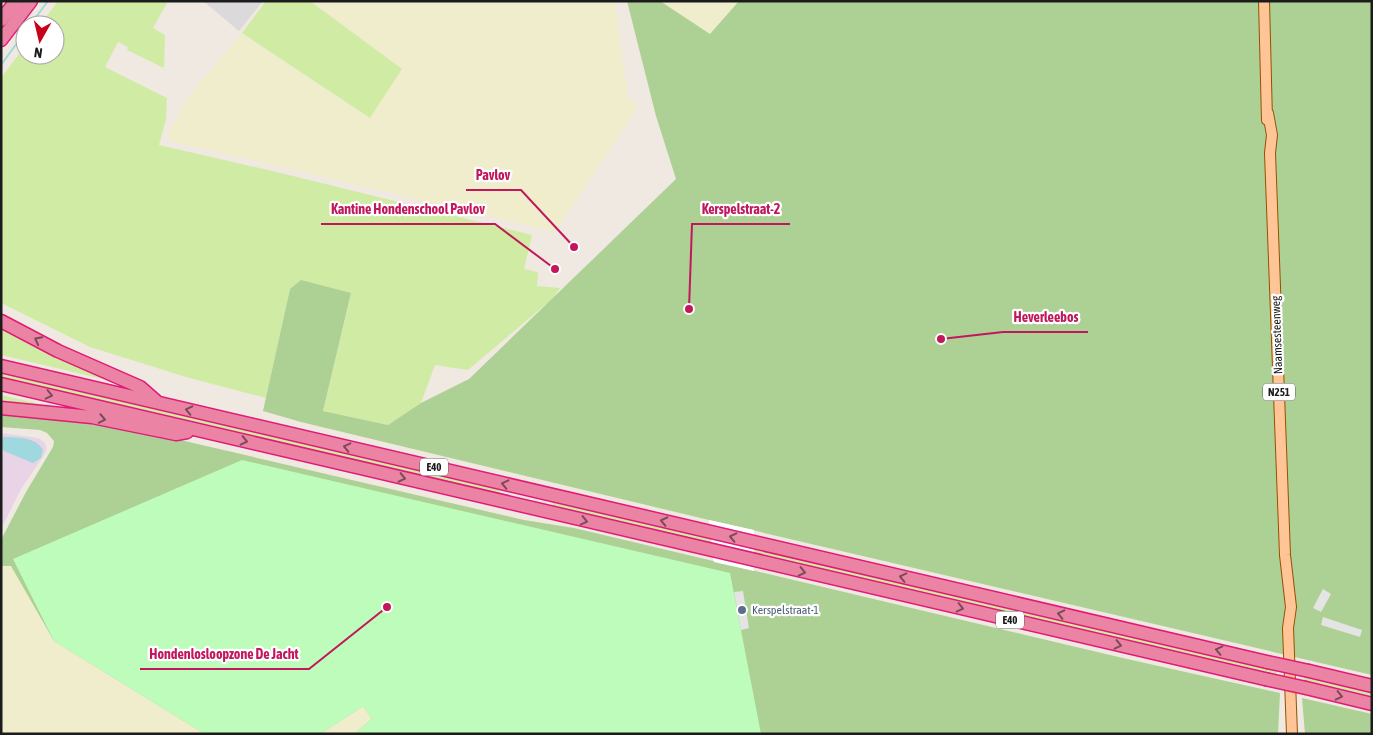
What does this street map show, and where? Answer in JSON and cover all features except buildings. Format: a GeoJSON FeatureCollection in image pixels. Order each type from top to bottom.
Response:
{"type":"FeatureCollection","features":[{"type":"Feature","properties":{"kind":"highway"},"geometry":{"type":"LineString","coordinates":[[1,20],[16,1]]}},
{"type":"Feature","properties":{"kind":"highway"},"geometry":{"type":"LineString","coordinates":[[1,40],[31,1]]}},
{"type":"Feature","properties":{"kind":"highway"},"geometry":{"type":"LineString","coordinates":[[1,320],[58,350],[140,387],[158,402]]}},
{"type":"Feature","properties":{"kind":"highway","name":"E40"},"geometry":{"type":"LineString","coordinates":[[1,366],[1372,686]]}},
{"type":"Feature","properties":{"kind":"highway","name":"E40"},"geometry":{"type":"LineString","coordinates":[[1,384],[1372,704]]}},
{"type":"Feature","properties":{"kind":"highway"},"geometry":{"type":"LineString","coordinates":[[1,408],[92,418],[176,434],[196,430]]}},
{"type":"Feature","properties":{"kind":"main road","name":"Naamsesteenweg"},"geometry":{"type":"LineString","coordinates":[[1264,1],[1268,113],[1271,128],[1270,153],[1286,578],[1284,606],[1288,628],[1292,734]]}},
{"type":"Feature","properties":{"kind":"shaded area"},"geometry":{"type":"Polygon","coordinates":[[[203,1],[263,1],[239,31],[203,1]]]}},
{"type":"Feature","properties":{"kind":"shaded area"},"geometry":{"type":"Polygon","coordinates":[[[310,1],[615,1],[628,98],[636,103],[634,114],[555,232],[175,142],[169,139],[167,136],[181,109],[195,88],[242,33],[370,117],[402,69],[310,1]]]}},
{"type":"Feature","properties":{"kind":"shaded area"},"geometry":{"type":"Polygon","coordinates":[[[660,1],[739,1],[710,34],[660,1]]]}},
{"type":"Feature","properties":{"kind":"shaded area"},"geometry":{"type":"Polygon","coordinates":[[[1,433],[38,438],[44,442],[47,448],[21,489],[1,529],[1,433]]]}},
{"type":"Feature","properties":{"kind":"shaded area"},"geometry":{"type":"Polygon","coordinates":[[[1,566],[11,566],[54,641],[205,734],[1,734],[1,566]]]}},
{"type":"Feature","properties":{"kind":"shaded area"},"geometry":{"type":"Polygon","coordinates":[[[1323,589],[1331,594],[1321,612],[1313,608],[1323,589]]]}},
{"type":"Feature","properties":{"kind":"shaded area","name":"Kerspelstraat-1"},"geometry":{"type":"Polygon","coordinates":[[[743,591],[749,628],[741,630],[734,592],[743,591]]]}},
{"type":"Feature","properties":{"kind":"shaded area"},"geometry":{"type":"Polygon","coordinates":[[[1323,617],[1362,630],[1360,637],[1321,625],[1323,617]]]}},
{"type":"Feature","properties":{"kind":"shaded area"},"geometry":{"type":"Polygon","coordinates":[[[363,706],[372,719],[354,734],[320,734],[363,706]]]}},
{"type":"Feature","properties":{"kind":"green space"},"geometry":{"type":"Polygon","coordinates":[[[58,1],[168,1],[153,28],[165,35],[164,68],[127,50],[128,47],[118,42],[105,67],[167,98],[166,119],[159,145],[532,235],[524,269],[538,272],[537,286],[560,288],[552,299],[468,370],[435,365],[421,403],[388,425],[323,411],[351,294],[290,289],[266,398],[186,377],[90,347],[1,303],[1,78],[15,59],[15,65],[65,65],[65,15],[48,15],[58,1]]]}},
{"type":"Feature","properties":{"kind":"green space"},"geometry":{"type":"Polygon","coordinates":[[[266,1],[310,1],[402,69],[370,118],[242,33],[266,1]]]}},
{"type":"Feature","properties":{"kind":"green space"},"geometry":{"type":"Polygon","coordinates":[[[627,1],[660,1],[710,34],[739,1],[1372,1],[1372,675],[709,520],[301,422],[263,411],[290,289],[301,280],[351,293],[323,411],[388,425],[421,403],[469,379],[676,179],[656,116],[627,1]]]}},
{"type":"Feature","properties":{"kind":"green space"},"geometry":{"type":"Polygon","coordinates":[[[1,326],[105,376],[103,379],[1,355],[1,326]]]}},
{"type":"Feature","properties":{"kind":"green space"},"geometry":{"type":"Polygon","coordinates":[[[1,373],[500,489],[499,494],[1,378],[1,373]]]}},
{"type":"Feature","properties":{"kind":"green space"},"geometry":{"type":"Polygon","coordinates":[[[1,395],[84,414],[1,405],[1,395]]]}},
{"type":"Feature","properties":{"kind":"green space"},"geometry":{"type":"Polygon","coordinates":[[[1,413],[74,421],[176,439],[524,520],[574,528],[1127,659],[1280,693],[1278,734],[354,734],[372,719],[363,706],[320,734],[205,734],[54,641],[11,566],[1,566],[1,540],[26,492],[53,447],[54,441],[47,433],[40,430],[1,427],[1,413]]]}},
{"type":"Feature","properties":{"kind":"green space"},"geometry":{"type":"Polygon","coordinates":[[[242,460],[730,573],[761,734],[354,734],[372,719],[363,706],[320,734],[205,734],[54,641],[13,559],[242,460]]]}},
{"type":"Feature","properties":{"kind":"green space"},"geometry":{"type":"Polygon","coordinates":[[[553,502],[730,543],[729,548],[553,507],[553,502]]]}},
{"type":"Feature","properties":{"kind":"green space"},"geometry":{"type":"Polygon","coordinates":[[[743,546],[1277,671],[1276,676],[744,552],[743,546]]]}},
{"type":"Feature","properties":{"kind":"green space"},"geometry":{"type":"Polygon","coordinates":[[[1304,676],[1372,693],[1372,698],[1303,682],[1304,676]]]}},
{"type":"Feature","properties":{"kind":"green space"},"geometry":{"type":"Polygon","coordinates":[[[1302,698],[1372,714],[1372,734],[1305,734],[1302,698]]]}},
{"type":"Feature","properties":{"kind":"water"},"geometry":{"type":"Polygon","coordinates":[[[3,437],[14,437],[36,442],[43,450],[41,458],[33,463],[4,451],[1,448],[3,437]]]}},
{"type":"Feature","properties":{"kind":"pier"},"geometry":{"type":"Polygon","coordinates":[[[709,520],[754,530],[754,571],[714,562],[709,520]]]}},
{"type":"Feature","properties":{"kind":"waterway"},"geometry":{"type":"LineString","coordinates":[[38,15],[48,1]]}},
{"type":"Feature","properties":{"kind":"waterway"},"geometry":{"type":"LineString","coordinates":[[1,65],[15,46]]}},
{"type":"Feature","properties":{"kind":"place","name":"Pavlov"},"geometry":{"type":"Point","coordinates":[574,247]}},
{"type":"Feature","properties":{"kind":"place","name":"Kantine Hondenschool Pavlov"},"geometry":{"type":"Point","coordinates":[555,269]}},
{"type":"Feature","properties":{"kind":"place","name":"Kerspelstraat-2"},"geometry":{"type":"Point","coordinates":[689,309]}},
{"type":"Feature","properties":{"kind":"place","name":"Heverleebos"},"geometry":{"type":"Point","coordinates":[941,339]}},
{"type":"Feature","properties":{"kind":"place","name":"Hondenlosloopzone De Jacht"},"geometry":{"type":"Point","coordinates":[387,607]}},
{"type":"Feature","properties":{"kind":"place","name":"Kerspelstraat-1"},"geometry":{"type":"Point","coordinates":[742,610]}}]}
